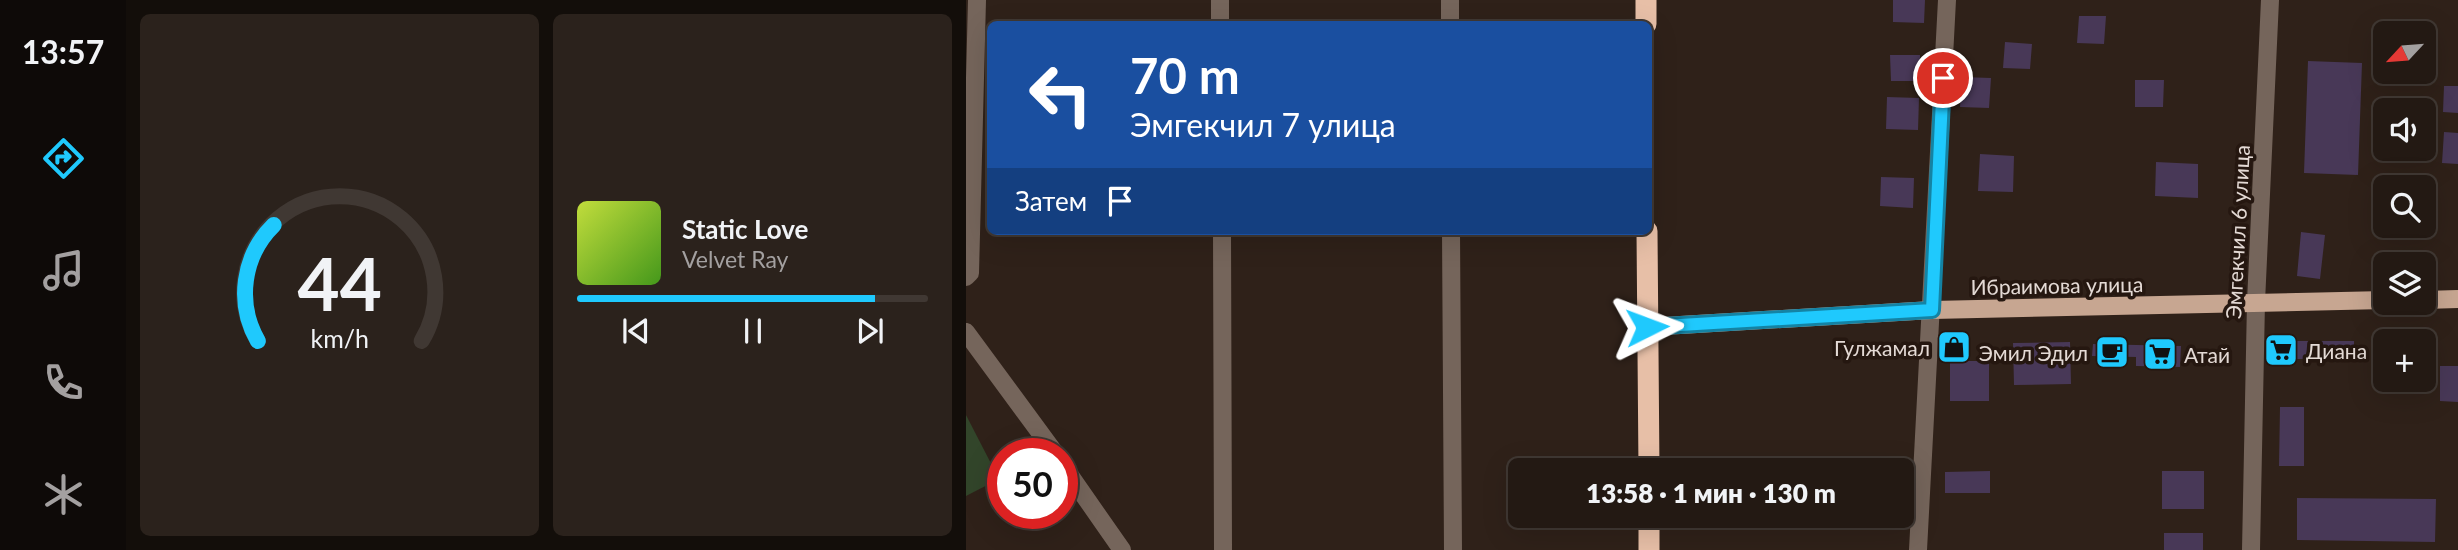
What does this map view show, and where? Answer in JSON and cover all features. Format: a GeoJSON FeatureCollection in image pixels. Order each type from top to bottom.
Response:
{"type":"FeatureCollection","features":[{"type":"Feature","properties":{"kind":"highway"},"geometry":{"type":"LineString","coordinates":[[1646,0],[1646,21]]}},
{"type":"Feature","properties":{"kind":"highway"},"geometry":{"type":"LineString","coordinates":[[1647,235],[1648,458]]}},
{"type":"Feature","properties":{"kind":"highway"},"geometry":{"type":"LineString","coordinates":[[1649,528],[1649,550]]}},
{"type":"Feature","properties":{"kind":"main road"},"geometry":{"type":"LineString","coordinates":[[2436,300],[2458,299]]}},
{"type":"Feature","properties":{"kind":"main road","name":"Ибраимова улица"},"geometry":{"type":"LineString","coordinates":[[1647,327],[1932,310],[2373,300]]}},
{"type":"Feature","properties":{"kind":"street"},"geometry":{"type":"LineString","coordinates":[[968,275],[977,0]]}},
{"type":"Feature","properties":{"kind":"street"},"geometry":{"type":"LineString","coordinates":[[1220,0],[1220,21]]}},
{"type":"Feature","properties":{"kind":"street"},"geometry":{"type":"LineString","coordinates":[[1450,0],[1450,21]]}},
{"type":"Feature","properties":{"kind":"street"},"geometry":{"type":"LineString","coordinates":[[1918,550],[1947,0]]}},
{"type":"Feature","properties":{"kind":"street","name":"Эмгекчил 6 улица"},"geometry":{"type":"LineString","coordinates":[[2251,550],[2256,302],[2270,0]]}},
{"type":"Feature","properties":{"kind":"street"},"geometry":{"type":"LineString","coordinates":[[1222,235],[1223,550]]}},
{"type":"Feature","properties":{"kind":"street"},"geometry":{"type":"LineString","coordinates":[[1451,235],[1452,550]]}},
{"type":"Feature","properties":{"kind":"street"},"geometry":{"type":"LineString","coordinates":[[966,332],[1044,438]]}},
{"type":"Feature","properties":{"kind":"street"},"geometry":{"type":"LineString","coordinates":[[1078,487],[1122,550]]}},
{"type":"Feature","properties":{"kind":"green space"},"geometry":{"type":"Polygon","coordinates":[[[966,415],[987,456],[987,485],[966,496],[966,415]]]}},
{"type":"Feature","properties":{"kind":"building"},"geometry":{"type":"Polygon","coordinates":[[[1893,0],[1925,0],[1924,23],[1893,22],[1893,0]]]}},
{"type":"Feature","properties":{"kind":"building"},"geometry":{"type":"Polygon","coordinates":[[[2079,16],[2106,16],[2104,44],[2077,43],[2079,16]]]}},
{"type":"Feature","properties":{"kind":"building"},"geometry":{"type":"Polygon","coordinates":[[[2005,42],[2032,44],[2030,69],[2003,68],[2005,42]]]}},
{"type":"Feature","properties":{"kind":"building"},"geometry":{"type":"Polygon","coordinates":[[[1890,55],[1920,55],[1920,81],[1891,81],[1890,55]]]}},
{"type":"Feature","properties":{"kind":"building"},"geometry":{"type":"Polygon","coordinates":[[[2308,61],[2362,63],[2358,175],[2304,173],[2308,61]]]}},
{"type":"Feature","properties":{"kind":"building"},"geometry":{"type":"Polygon","coordinates":[[[1962,77],[1991,78],[1989,108],[1960,107],[1962,77]]]}},
{"type":"Feature","properties":{"kind":"building"},"geometry":{"type":"Polygon","coordinates":[[[2135,80],[2164,80],[2163,107],[2135,107],[2135,80]]]}},
{"type":"Feature","properties":{"kind":"building"},"geometry":{"type":"Polygon","coordinates":[[[2444,86],[2458,86],[2458,113],[2443,112],[2444,86]]]}},
{"type":"Feature","properties":{"kind":"building"},"geometry":{"type":"Polygon","coordinates":[[[1887,97],[1919,98],[1918,130],[1886,129],[1887,97]]]}},
{"type":"Feature","properties":{"kind":"building"},"geometry":{"type":"Polygon","coordinates":[[[2444,132],[2458,133],[2458,164],[2442,163],[2444,132]]]}},
{"type":"Feature","properties":{"kind":"building"},"geometry":{"type":"Polygon","coordinates":[[[1980,154],[2014,156],[2013,192],[1978,191],[1980,154]]]}},
{"type":"Feature","properties":{"kind":"building"},"geometry":{"type":"Polygon","coordinates":[[[2156,162],[2198,164],[2198,198],[2155,196],[2156,162]]]}},
{"type":"Feature","properties":{"kind":"building"},"geometry":{"type":"Polygon","coordinates":[[[1881,177],[1914,178],[1913,208],[1880,206],[1881,177]]]}},
{"type":"Feature","properties":{"kind":"building"},"geometry":{"type":"Polygon","coordinates":[[[2301,232],[2325,235],[2320,279],[2297,276],[2301,232]]]}},
{"type":"Feature","properties":{"kind":"building"},"geometry":{"type":"Polygon","coordinates":[[[2267,341],[2354,341],[2354,359],[2267,359],[2267,341]]]}},
{"type":"Feature","properties":{"kind":"building"},"geometry":{"type":"Polygon","coordinates":[[[2070,342],[2071,384],[2014,385],[2013,343],[2070,342]]]}},
{"type":"Feature","properties":{"kind":"building"},"geometry":{"type":"Polygon","coordinates":[[[2093,344],[2181,346],[2180,367],[2136,366],[2136,357],[2092,356],[2093,344]]]}},
{"type":"Feature","properties":{"kind":"building"},"geometry":{"type":"Polygon","coordinates":[[[1950,361],[1989,361],[1989,401],[1950,401],[1950,361]]]}},
{"type":"Feature","properties":{"kind":"building"},"geometry":{"type":"Polygon","coordinates":[[[2440,366],[2458,366],[2458,402],[2440,401],[2440,366]]]}},
{"type":"Feature","properties":{"kind":"building"},"geometry":{"type":"Polygon","coordinates":[[[2280,407],[2304,407],[2304,466],[2279,466],[2280,407]]]}},
{"type":"Feature","properties":{"kind":"building"},"geometry":{"type":"Polygon","coordinates":[[[1990,471],[1990,493],[1945,493],[1945,472],[1990,471]]]}},
{"type":"Feature","properties":{"kind":"building"},"geometry":{"type":"Polygon","coordinates":[[[2162,471],[2204,471],[2204,509],[2162,509],[2162,471]]]}},
{"type":"Feature","properties":{"kind":"building"},"geometry":{"type":"Polygon","coordinates":[[[2297,498],[2436,499],[2435,542],[2297,540],[2297,498]]]}},
{"type":"Feature","properties":{"kind":"building"},"geometry":{"type":"Polygon","coordinates":[[[2164,533],[2203,533],[2203,550],[2164,550],[2164,533]]]}},
{"type":"Feature","properties":{"kind":"place","name":"Гулжамал"},"geometry":{"type":"Point","coordinates":[1954,347]}},
{"type":"Feature","properties":{"kind":"place","name":"Диана"},"geometry":{"type":"Point","coordinates":[2281,350]}},
{"type":"Feature","properties":{"kind":"place","name":"Эмил Эдил"},"geometry":{"type":"Point","coordinates":[2112,352]}},
{"type":"Feature","properties":{"kind":"place","name":"Атай"},"geometry":{"type":"Point","coordinates":[2160,354]}},
{"type":"Feature","properties":{"kind":"route"},"geometry":{"type":"LineString","coordinates":[[1647,327],[1932,310],[1943,78]]}}]}
